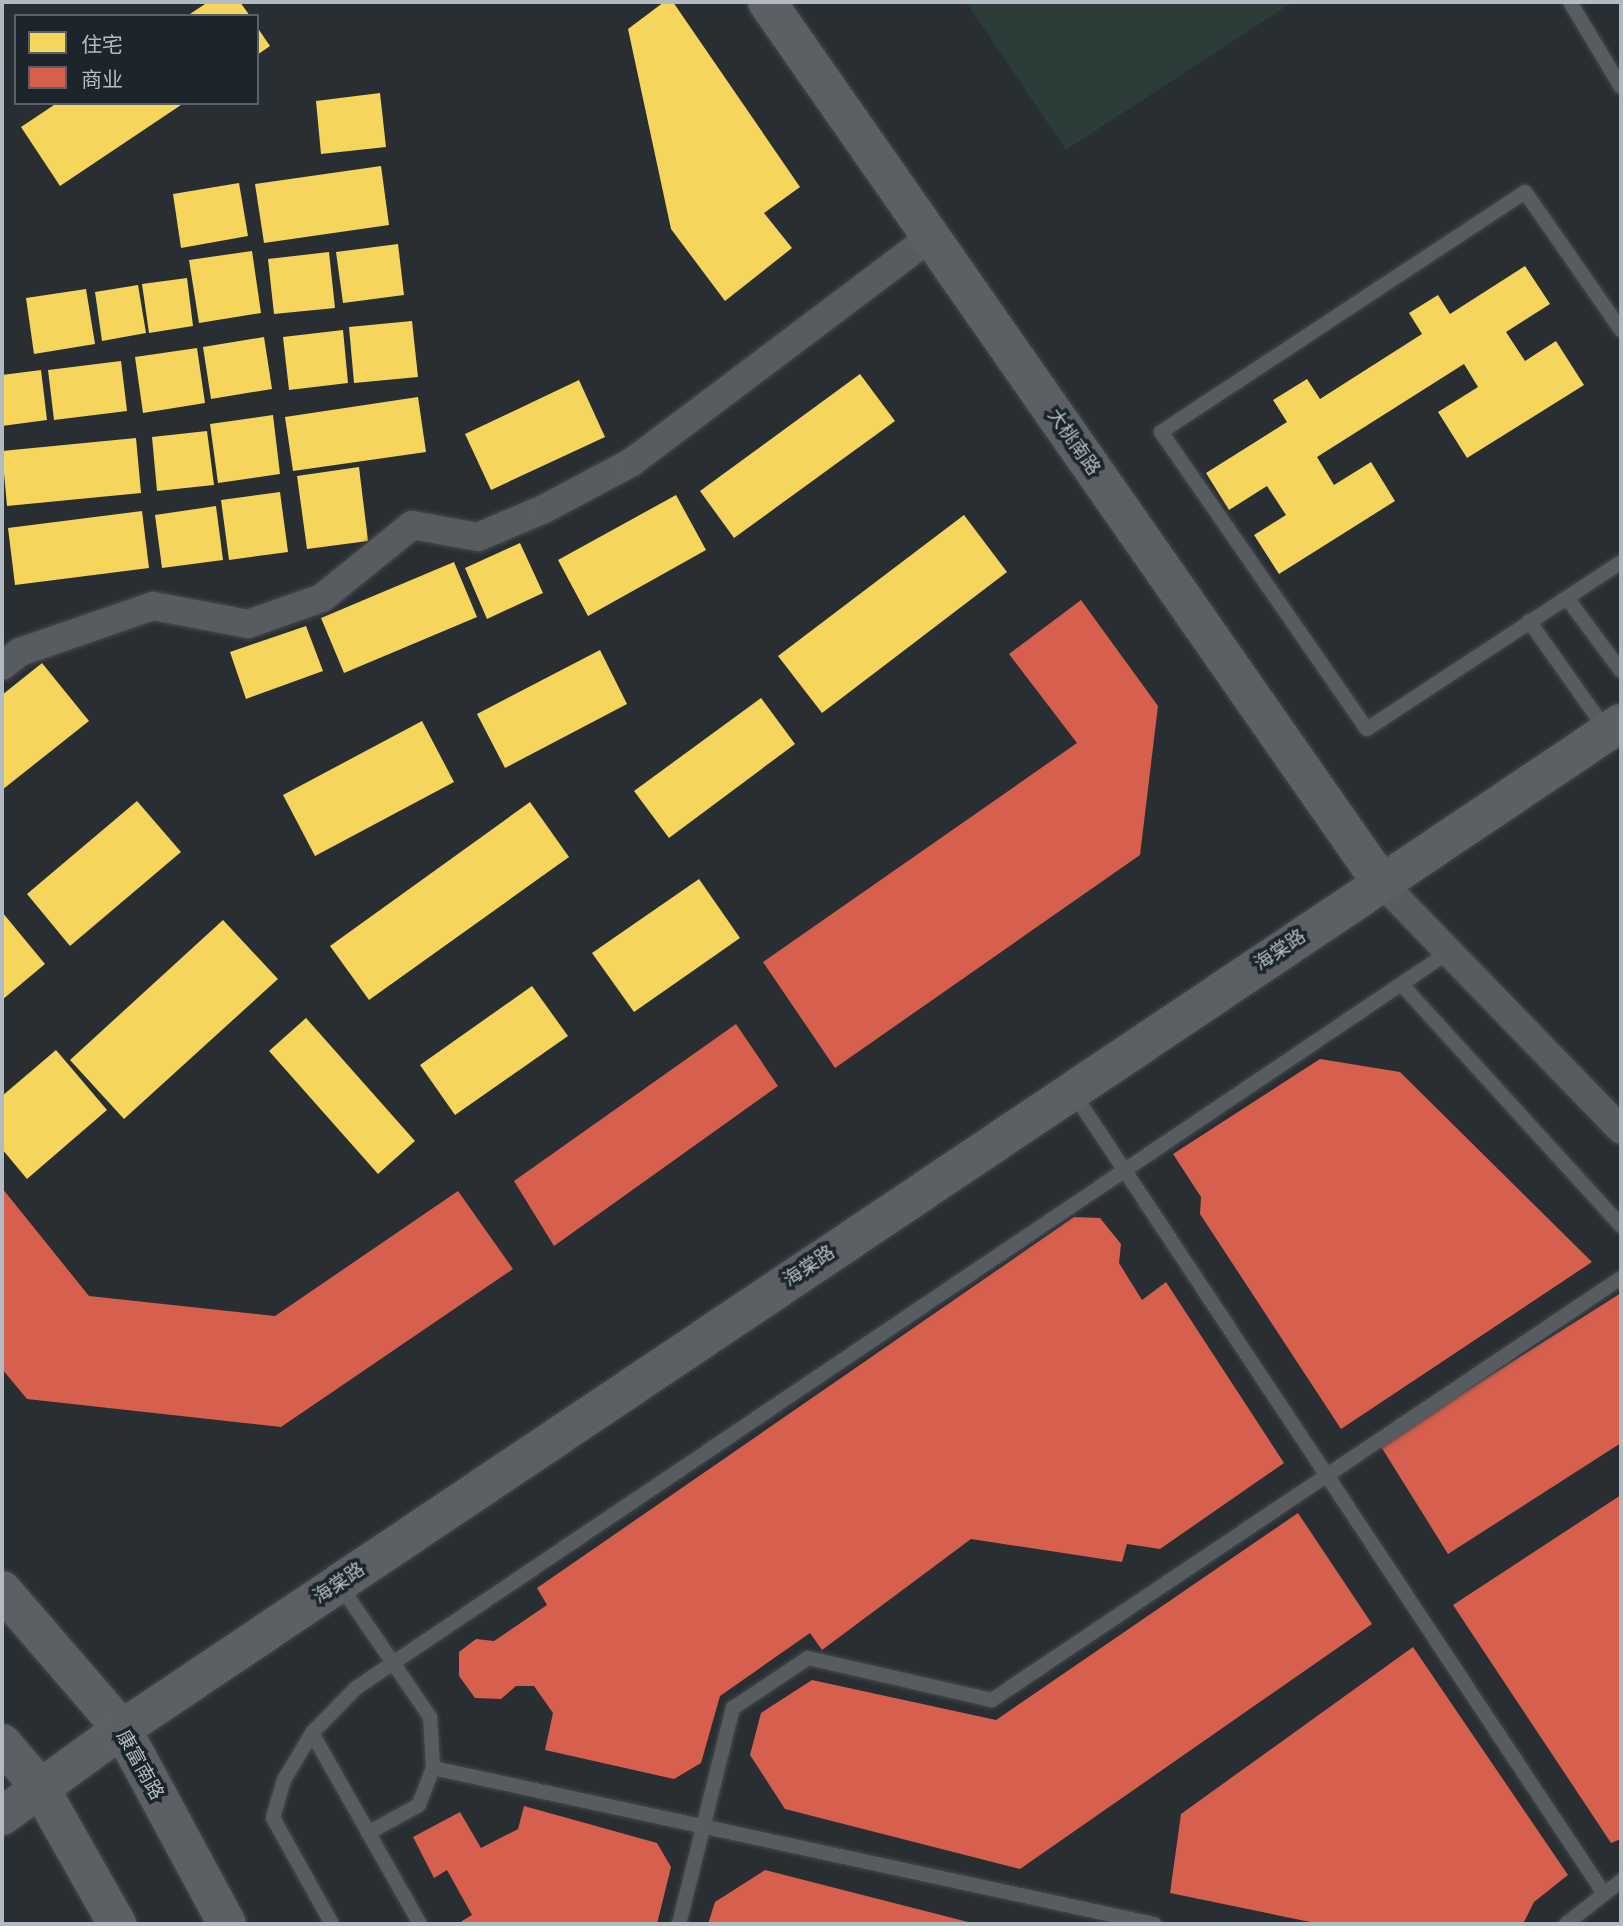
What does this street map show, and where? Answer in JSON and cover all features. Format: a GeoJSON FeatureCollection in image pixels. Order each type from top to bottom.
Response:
{"type":"FeatureCollection","features":[{"type":"Feature","properties":{"kind":"street","name":"大桃南路"},"geometry":{"type":"LineString","coordinates":[[767,2],[1381,882]]}},
{"type":"Feature","properties":{"kind":"street"},"geometry":{"type":"LineString","coordinates":[[2,666],[20,652],[153,607],[248,624],[322,598],[412,525],[478,537],[544,509],[632,462],[931,237]]}},
{"type":"Feature","properties":{"kind":"street","name":"海棠路"},"geometry":{"type":"LineString","coordinates":[[2,1816],[39,1786],[122,1728],[1381,882],[1615,728]]}},
{"type":"Feature","properties":{"kind":"street"},"geometry":{"type":"LineString","coordinates":[[1381,882],[1621,1130]]}},
{"type":"Feature","properties":{"kind":"street","name":"康富南路"},"geometry":{"type":"LineString","coordinates":[[2,1590],[122,1728],[228,1924]]}},
{"type":"Feature","properties":{"kind":"street"},"geometry":{"type":"LineString","coordinates":[[2,1743],[39,1786],[117,1924]]}},
{"type":"Feature","properties":{"kind":"lane"},"geometry":{"type":"LineString","coordinates":[[1570,2],[1621,87]]}},
{"type":"Feature","properties":{"kind":"lane"},"geometry":{"type":"LineString","coordinates":[[1621,330],[1525,192],[1161,432],[1367,729],[1621,562]]}},
{"type":"Feature","properties":{"kind":"lane"},"geometry":{"type":"LineString","coordinates":[[1567,598],[1621,671]]}},
{"type":"Feature","properties":{"kind":"lane"},"geometry":{"type":"LineString","coordinates":[[1529,621],[1615,728]]}},
{"type":"Feature","properties":{"kind":"lane"},"geometry":{"type":"LineString","coordinates":[[332,1924],[273,1818],[284,1780],[312,1733],[356,1688],[1448,953]]}},
{"type":"Feature","properties":{"kind":"lane"},"geometry":{"type":"LineString","coordinates":[[1402,985],[1621,1226]]}},
{"type":"Feature","properties":{"kind":"lane"},"geometry":{"type":"LineString","coordinates":[[1071,1090],[1603,1892]]}},
{"type":"Feature","properties":{"kind":"lane"},"geometry":{"type":"LineString","coordinates":[[679,1924],[733,1707],[808,1658],[992,1700],[1621,1278]]}},
{"type":"Feature","properties":{"kind":"lane"},"geometry":{"type":"LineString","coordinates":[[338,1583],[430,1717],[433,1768],[419,1805],[368,1833]]}},
{"type":"Feature","properties":{"kind":"lane"},"geometry":{"type":"LineString","coordinates":[[312,1733],[420,1924]]}},
{"type":"Feature","properties":{"kind":"lane"},"geometry":{"type":"LineString","coordinates":[[433,1768],[1154,1924]]}},
{"type":"Feature","properties":{"kind":"lane"},"geometry":{"type":"LineString","coordinates":[[1566,1924],[1603,1892],[1621,1881]]}},
{"type":"Feature","properties":{"kind":"shaded area"},"geometry":{"type":"Polygon","coordinates":[[[966,2],[1293,2],[1066,150],[966,2]]]}},
{"type":"Feature","properties":{"kind":"building: 住宅"},"geometry":{"type":"Polygon","coordinates":[[[208,2],[240,2],[249,14],[190,14],[208,2]]]}},
{"type":"Feature","properties":{"kind":"building: 住宅"},"geometry":{"type":"Polygon","coordinates":[[[664,2],[673,2],[800,187],[764,213],[792,248],[725,301],[671,229],[628,29],[664,2]]]}},
{"type":"Feature","properties":{"kind":"building: 住宅"},"geometry":{"type":"Polygon","coordinates":[[[259,30],[270,46],[259,54],[259,30]]]}},
{"type":"Feature","properties":{"kind":"building: 住宅"},"geometry":{"type":"Polygon","coordinates":[[[380,93],[386,147],[321,154],[316,101],[380,93]]]}},
{"type":"Feature","properties":{"kind":"building: 住宅"},"geometry":{"type":"Polygon","coordinates":[[[54,105],[181,105],[60,186],[21,127],[54,105]]]}},
{"type":"Feature","properties":{"kind":"building: 住宅"},"geometry":{"type":"Polygon","coordinates":[[[381,166],[389,225],[264,243],[255,184],[381,166]]]}},
{"type":"Feature","properties":{"kind":"building: 住宅"},"geometry":{"type":"Polygon","coordinates":[[[239,183],[248,236],[181,248],[173,194],[239,183]]]}},
{"type":"Feature","properties":{"kind":"building: 住宅"},"geometry":{"type":"Polygon","coordinates":[[[398,244],[404,295],[343,303],[336,252],[398,244]]]}},
{"type":"Feature","properties":{"kind":"building: 住宅"},"geometry":{"type":"Polygon","coordinates":[[[252,251],[261,313],[199,323],[189,260],[252,251]]]}},
{"type":"Feature","properties":{"kind":"building: 住宅"},"geometry":{"type":"Polygon","coordinates":[[[329,252],[335,308],[274,314],[268,259],[329,252]]]}},
{"type":"Feature","properties":{"kind":"building: 住宅"},"geometry":{"type":"Polygon","coordinates":[[[1525,266],[1550,304],[1506,332],[1525,361],[1556,341],[1584,385],[1467,458],[1438,412],[1478,387],[1464,364],[1317,457],[1334,485],[1371,462],[1395,501],[1279,574],[1254,535],[1286,515],[1267,486],[1229,510],[1206,473],[1287,422],[1273,400],[1307,379],[1320,399],[1422,334],[1409,313],[1438,295],[1450,314],[1525,266]]]}},
{"type":"Feature","properties":{"kind":"building: 住宅"},"geometry":{"type":"Polygon","coordinates":[[[187,278],[193,326],[149,333],[142,284],[187,278]]]}},
{"type":"Feature","properties":{"kind":"building: 住宅"},"geometry":{"type":"Polygon","coordinates":[[[138,285],[146,333],[102,341],[95,292],[138,285]]]}},
{"type":"Feature","properties":{"kind":"building: 住宅"},"geometry":{"type":"Polygon","coordinates":[[[86,289],[95,344],[34,354],[26,298],[86,289]]]}},
{"type":"Feature","properties":{"kind":"building: 住宅"},"geometry":{"type":"Polygon","coordinates":[[[412,321],[418,377],[354,383],[349,327],[412,321]]]}},
{"type":"Feature","properties":{"kind":"building: 住宅"},"geometry":{"type":"Polygon","coordinates":[[[343,330],[348,383],[289,390],[283,337],[343,330]]]}},
{"type":"Feature","properties":{"kind":"building: 住宅"},"geometry":{"type":"Polygon","coordinates":[[[264,337],[272,389],[211,399],[203,347],[264,337]]]}},
{"type":"Feature","properties":{"kind":"building: 住宅"},"geometry":{"type":"Polygon","coordinates":[[[197,348],[205,403],[143,413],[135,357],[197,348]]]}},
{"type":"Feature","properties":{"kind":"building: 住宅"},"geometry":{"type":"Polygon","coordinates":[[[121,361],[127,411],[54,420],[48,370],[121,361]]]}},
{"type":"Feature","properties":{"kind":"building: 住宅"},"geometry":{"type":"Polygon","coordinates":[[[41,370],[47,420],[2,426],[2,375],[41,370]]]}},
{"type":"Feature","properties":{"kind":"building: 住宅"},"geometry":{"type":"Polygon","coordinates":[[[860,374],[895,421],[734,538],[700,491],[860,374]]]}},
{"type":"Feature","properties":{"kind":"building: 住宅"},"geometry":{"type":"Polygon","coordinates":[[[579,380],[605,437],[491,490],[465,434],[579,380]]]}},
{"type":"Feature","properties":{"kind":"building: 住宅"},"geometry":{"type":"Polygon","coordinates":[[[418,397],[426,452],[293,471],[285,417],[418,397]]]}},
{"type":"Feature","properties":{"kind":"building: 住宅"},"geometry":{"type":"Polygon","coordinates":[[[273,415],[280,474],[218,483],[210,424],[273,415]]]}},
{"type":"Feature","properties":{"kind":"building: 住宅"},"geometry":{"type":"Polygon","coordinates":[[[207,431],[214,485],[157,491],[152,437],[207,431]]]}},
{"type":"Feature","properties":{"kind":"building: 住宅"},"geometry":{"type":"Polygon","coordinates":[[[136,438],[141,493],[7,506],[2,451],[136,438]]]}},
{"type":"Feature","properties":{"kind":"building: 住宅"},"geometry":{"type":"Polygon","coordinates":[[[359,467],[368,541],[307,549],[297,476],[359,467]]]}},
{"type":"Feature","properties":{"kind":"building: 住宅"},"geometry":{"type":"Polygon","coordinates":[[[280,492],[288,552],[229,560],[221,500],[280,492]]]}},
{"type":"Feature","properties":{"kind":"building: 住宅"},"geometry":{"type":"Polygon","coordinates":[[[676,495],[706,550],[588,616],[558,560],[676,495]]]}},
{"type":"Feature","properties":{"kind":"building: 住宅"},"geometry":{"type":"Polygon","coordinates":[[[216,506],[223,560],[162,568],[155,515],[216,506]]]}},
{"type":"Feature","properties":{"kind":"building: 住宅"},"geometry":{"type":"Polygon","coordinates":[[[142,511],[149,568],[15,585],[8,528],[142,511]]]}},
{"type":"Feature","properties":{"kind":"building: 住宅"},"geometry":{"type":"Polygon","coordinates":[[[964,515],[1007,572],[822,713],[778,656],[964,515]]]}},
{"type":"Feature","properties":{"kind":"building: 住宅"},"geometry":{"type":"Polygon","coordinates":[[[520,543],[543,593],[487,619],[465,568],[520,543]]]}},
{"type":"Feature","properties":{"kind":"building: 住宅"},"geometry":{"type":"Polygon","coordinates":[[[454,562],[477,617],[344,673],[321,618],[454,562]]]}},
{"type":"Feature","properties":{"kind":"building: 住宅"},"geometry":{"type":"Polygon","coordinates":[[[306,626],[323,671],[246,699],[230,652],[306,626]]]}},
{"type":"Feature","properties":{"kind":"building: 住宅"},"geometry":{"type":"Polygon","coordinates":[[[600,650],[627,704],[505,768],[477,714],[600,650]]]}},
{"type":"Feature","properties":{"kind":"building: 住宅"},"geometry":{"type":"Polygon","coordinates":[[[42,663],[89,721],[2,790],[2,695],[42,663]]]}},
{"type":"Feature","properties":{"kind":"building: 住宅"},"geometry":{"type":"Polygon","coordinates":[[[761,698],[795,744],[669,838],[634,791],[761,698]]]}},
{"type":"Feature","properties":{"kind":"building: 住宅"},"geometry":{"type":"Polygon","coordinates":[[[422,721],[454,782],[315,856],[283,795],[422,721]]]}},
{"type":"Feature","properties":{"kind":"building: 住宅"},"geometry":{"type":"Polygon","coordinates":[[[137,801],[181,852],[70,946],[27,894],[137,801]]]}},
{"type":"Feature","properties":{"kind":"building: 住宅"},"geometry":{"type":"Polygon","coordinates":[[[530,802],[569,857],[369,1000],[330,946],[530,802]]]}},
{"type":"Feature","properties":{"kind":"building: 住宅"},"geometry":{"type":"Polygon","coordinates":[[[699,879],[740,938],[634,1012],[592,953],[699,879]]]}},
{"type":"Feature","properties":{"kind":"building: 住宅"},"geometry":{"type":"Polygon","coordinates":[[[2,912],[45,964],[2,1000],[2,912]]]}},
{"type":"Feature","properties":{"kind":"building: 住宅"},"geometry":{"type":"Polygon","coordinates":[[[223,920],[278,979],[124,1119],[70,1060],[223,920]]]}},
{"type":"Feature","properties":{"kind":"building: 住宅"},"geometry":{"type":"Polygon","coordinates":[[[532,986],[568,1036],[455,1115],[420,1065],[532,986]]]}},
{"type":"Feature","properties":{"kind":"building: 住宅"},"geometry":{"type":"Polygon","coordinates":[[[306,1018],[415,1141],[378,1174],[269,1051],[306,1018]]]}},
{"type":"Feature","properties":{"kind":"building: 住宅"},"geometry":{"type":"Polygon","coordinates":[[[56,1050],[107,1110],[27,1179],[2,1149],[2,1096],[56,1050]]]}},
{"type":"Feature","properties":{"kind":"building: 商业"},"geometry":{"type":"Polygon","coordinates":[[[1081,600],[1158,706],[1140,855],[835,1068],[763,962],[1077,743],[1009,654],[1081,600]]]}},
{"type":"Feature","properties":{"kind":"building: 商业"},"geometry":{"type":"Polygon","coordinates":[[[736,1024],[778,1086],[554,1246],[514,1181],[736,1024]]]}},
{"type":"Feature","properties":{"kind":"building: 商业"},"geometry":{"type":"Polygon","coordinates":[[[1320,1059],[1400,1072],[1592,1262],[1341,1429],[1200,1214],[1201,1197],[1173,1154],[1320,1059]]]}},
{"type":"Feature","properties":{"kind":"building: 商业"},"geometry":{"type":"Polygon","coordinates":[[[2,1188],[89,1296],[275,1316],[458,1191],[513,1269],[281,1427],[27,1399],[2,1369],[2,1188]]]}},
{"type":"Feature","properties":{"kind":"building: 商业"},"geometry":{"type":"Polygon","coordinates":[[[1074,1217],[1100,1218],[1121,1244],[1119,1263],[1142,1300],[1166,1282],[1284,1463],[1160,1549],[1127,1544],[1122,1562],[971,1539],[822,1650],[810,1633],[720,1696],[701,1763],[674,1779],[545,1750],[553,1713],[534,1686],[516,1686],[501,1699],[475,1698],[459,1676],[459,1652],[476,1639],[494,1641],[547,1605],[537,1588],[1074,1217]]]}},
{"type":"Feature","properties":{"kind":"building: 商业"},"geometry":{"type":"Polygon","coordinates":[[[1621,1293],[1621,1443],[1448,1554],[1380,1445],[1621,1293]]]}},
{"type":"Feature","properties":{"kind":"building: 商业"},"geometry":{"type":"Polygon","coordinates":[[[1621,1495],[1621,1839],[1611,1843],[1453,1605],[1621,1495]]]}},
{"type":"Feature","properties":{"kind":"building: 商业"},"geometry":{"type":"Polygon","coordinates":[[[1298,1513],[1372,1624],[1020,1869],[785,1809],[750,1755],[761,1713],[812,1680],[996,1720],[1298,1513]]]}},
{"type":"Feature","properties":{"kind":"building: 商业"},"geometry":{"type":"Polygon","coordinates":[[[1413,1647],[1568,1875],[1534,1902],[1523,1924],[1320,1924],[1170,1893],[1181,1814],[1413,1647]]]}},
{"type":"Feature","properties":{"kind":"building: 商业"},"geometry":{"type":"Polygon","coordinates":[[[524,1806],[657,1843],[671,1867],[657,1924],[457,1924],[472,1915],[447,1870],[434,1878],[413,1837],[460,1812],[481,1848],[518,1829],[524,1806]]]}},
{"type":"Feature","properties":{"kind":"building: 商业"},"geometry":{"type":"Polygon","coordinates":[[[765,1870],[972,1924],[708,1924],[715,1902],[765,1870]]]}}]}
